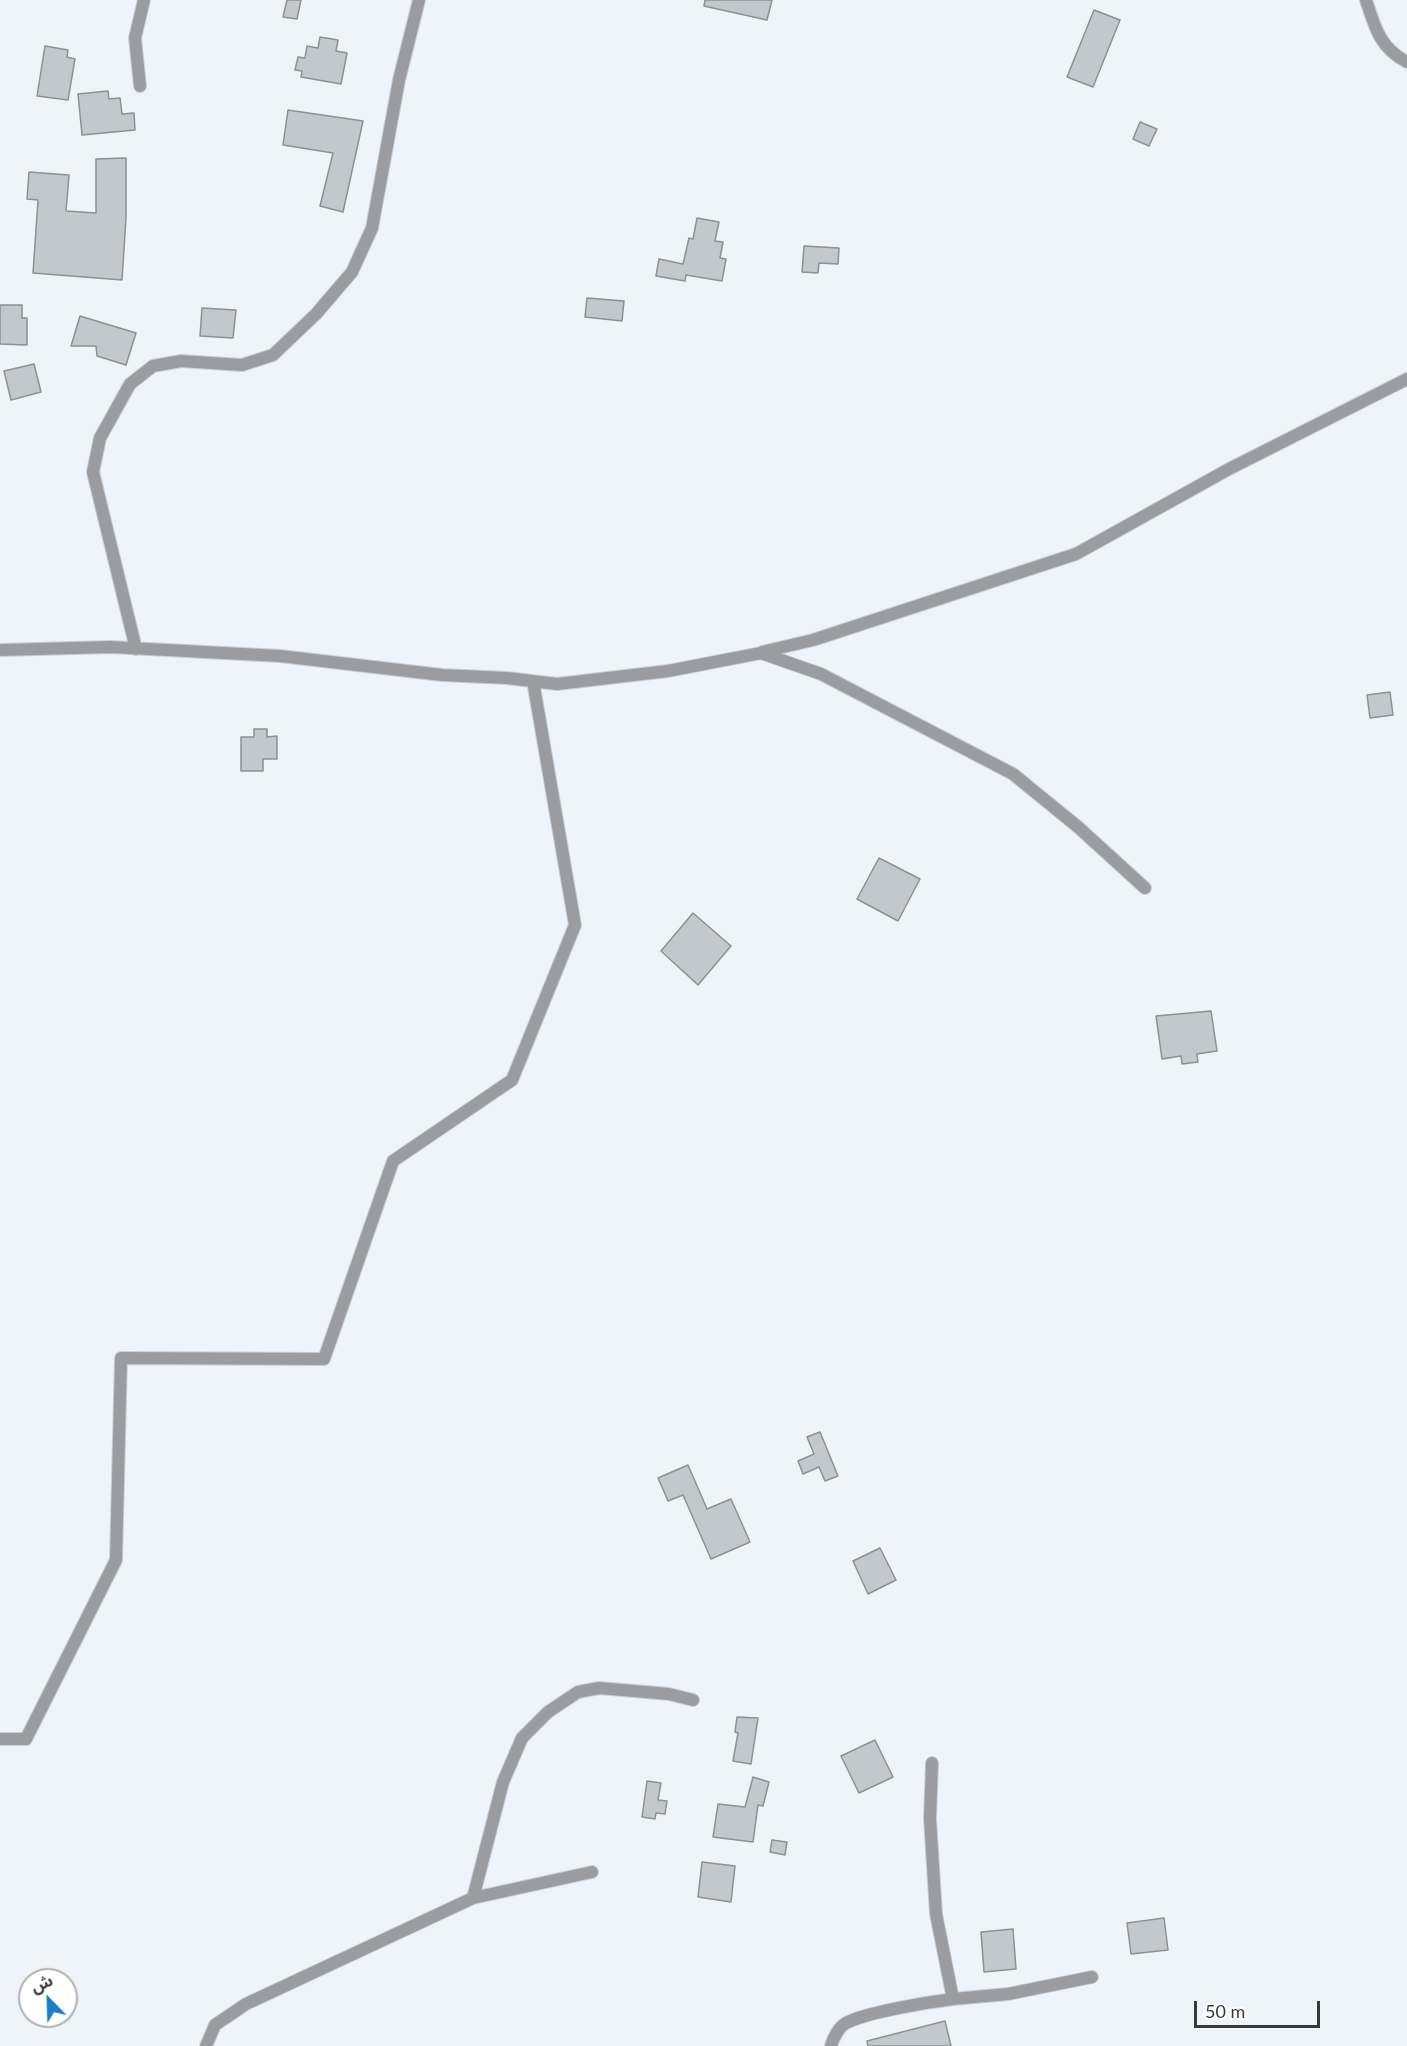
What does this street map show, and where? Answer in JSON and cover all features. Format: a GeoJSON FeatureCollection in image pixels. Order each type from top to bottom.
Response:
{"type":"FeatureCollection","features":[{"type":"Feature","properties":{"kind":"street"},"geometry":{"type":"LineString","coordinates":[[140,86],[135,38],[144,0]]}},
{"type":"Feature","properties":{"kind":"street"},"geometry":{"type":"LineString","coordinates":[[136,650],[93,472],[100,438],[130,384],[153,366],[181,361],[242,365],[273,355],[316,314],[352,272],[372,228],[399,80],[418,0]]}},
{"type":"Feature","properties":{"kind":"street"},"geometry":{"type":"LineString","coordinates":[[1366,0],[1378,39],[1392,55],[1407,62]]}},
{"type":"Feature","properties":{"kind":"street"},"geometry":{"type":"LineString","coordinates":[[0,650],[42,647],[280,656],[442,675],[557,684],[668,671],[761,653],[813,640],[1076,554],[1229,469],[1407,379]]}},
{"type":"Feature","properties":{"kind":"street"},"geometry":{"type":"LineString","coordinates":[[761,653],[821,674],[1013,774],[1078,827],[1145,888]]}},
{"type":"Feature","properties":{"kind":"street"},"geometry":{"type":"LineString","coordinates":[[0,1739],[26,1739],[116,1560],[121,1358],[324,1359],[393,1161],[512,1080],[575,925],[533,681]]}},
{"type":"Feature","properties":{"kind":"street"},"geometry":{"type":"LineString","coordinates":[[474,1899],[503,1782],[522,1738],[548,1712],[578,1692],[599,1688],[669,1694],[693,1700]]}},
{"type":"Feature","properties":{"kind":"street"},"geometry":{"type":"LineString","coordinates":[[932,1763],[930,1819],[936,1914],[953,1999]]}},
{"type":"Feature","properties":{"kind":"street"},"geometry":{"type":"LineString","coordinates":[[206,2046],[215,2025],[246,2004],[474,1899],[592,1872]]}},
{"type":"Feature","properties":{"kind":"street"},"geometry":{"type":"LineString","coordinates":[[831,2046],[833,2037],[845,2023],[904,2007],[953,1999],[1008,1994],[1092,1977]]}},
{"type":"Feature","properties":{"kind":"building"},"geometry":{"type":"Polygon","coordinates":[[[287,0],[301,0],[297,19],[283,17],[287,0]]]}},
{"type":"Feature","properties":{"kind":"building"},"geometry":{"type":"Polygon","coordinates":[[[705,0],[772,0],[767,20],[704,6],[705,0]]]}},
{"type":"Feature","properties":{"kind":"building"},"geometry":{"type":"Polygon","coordinates":[[[1094,10],[1120,20],[1093,87],[1067,77],[1094,10]]]}},
{"type":"Feature","properties":{"kind":"building"},"geometry":{"type":"Polygon","coordinates":[[[320,37],[338,40],[336,51],[347,53],[341,84],[301,77],[302,71],[295,70],[298,57],[305,58],[307,46],[318,48],[320,37]]]}},
{"type":"Feature","properties":{"kind":"building"},"geometry":{"type":"Polygon","coordinates":[[[45,46],[68,50],[67,57],[75,59],[68,100],[37,96],[45,46]]]}},
{"type":"Feature","properties":{"kind":"building"},"geometry":{"type":"Polygon","coordinates":[[[108,91],[109,99],[120,98],[122,114],[134,113],[135,130],[82,135],[78,94],[108,91]]]}},
{"type":"Feature","properties":{"kind":"building"},"geometry":{"type":"Polygon","coordinates":[[[288,110],[363,121],[343,212],[320,206],[333,153],[283,145],[288,110]]]}},
{"type":"Feature","properties":{"kind":"building"},"geometry":{"type":"Polygon","coordinates":[[[1140,122],[1157,129],[1149,146],[1133,139],[1140,122]]]}},
{"type":"Feature","properties":{"kind":"building"},"geometry":{"type":"Polygon","coordinates":[[[126,158],[126,218],[122,280],[33,273],[38,200],[27,199],[29,172],[69,175],[66,211],[96,213],[96,159],[126,158]]]}},
{"type":"Feature","properties":{"kind":"building"},"geometry":{"type":"Polygon","coordinates":[[[697,218],[719,222],[715,241],[723,242],[720,258],[726,259],[722,281],[686,275],[685,281],[656,276],[659,259],[683,264],[689,238],[693,239],[697,218]]]}},
{"type":"Feature","properties":{"kind":"building"},"geometry":{"type":"Polygon","coordinates":[[[804,246],[839,248],[838,264],[819,263],[818,273],[802,272],[804,246]]]}},
{"type":"Feature","properties":{"kind":"building"},"geometry":{"type":"Polygon","coordinates":[[[587,298],[624,301],[622,321],[585,317],[587,298]]]}},
{"type":"Feature","properties":{"kind":"building"},"geometry":{"type":"Polygon","coordinates":[[[0,305],[22,305],[22,318],[27,318],[27,345],[0,344],[0,305]]]}},
{"type":"Feature","properties":{"kind":"building"},"geometry":{"type":"Polygon","coordinates":[[[202,308],[236,310],[233,338],[200,336],[202,308]]]}},
{"type":"Feature","properties":{"kind":"building"},"geometry":{"type":"Polygon","coordinates":[[[80,316],[136,333],[126,365],[97,356],[96,346],[71,346],[80,316]]]}},
{"type":"Feature","properties":{"kind":"building"},"geometry":{"type":"Polygon","coordinates":[[[34,364],[41,392],[11,400],[4,371],[34,364]]]}},
{"type":"Feature","properties":{"kind":"building"},"geometry":{"type":"Polygon","coordinates":[[[1390,692],[1393,715],[1370,718],[1367,695],[1390,692]]]}},
{"type":"Feature","properties":{"kind":"building"},"geometry":{"type":"Polygon","coordinates":[[[254,729],[267,729],[267,737],[277,736],[277,759],[263,759],[263,771],[241,771],[241,737],[254,737],[254,729]]]}},
{"type":"Feature","properties":{"kind":"building"},"geometry":{"type":"Polygon","coordinates":[[[879,858],[920,879],[898,921],[857,899],[879,858]]]}},
{"type":"Feature","properties":{"kind":"building"},"geometry":{"type":"Polygon","coordinates":[[[693,913],[731,946],[698,985],[661,951],[693,913]]]}},
{"type":"Feature","properties":{"kind":"building"},"geometry":{"type":"Polygon","coordinates":[[[1211,1011],[1217,1051],[1197,1054],[1198,1062],[1182,1064],[1181,1056],[1162,1059],[1156,1016],[1211,1011]]]}},
{"type":"Feature","properties":{"kind":"building"},"geometry":{"type":"Polygon","coordinates":[[[820,1432],[838,1476],[825,1481],[819,1467],[803,1474],[798,1461],[814,1454],[807,1437],[820,1432]]]}},
{"type":"Feature","properties":{"kind":"building"},"geometry":{"type":"Polygon","coordinates":[[[688,1465],[707,1509],[731,1499],[750,1542],[711,1559],[683,1495],[668,1501],[658,1478],[688,1465]]]}},
{"type":"Feature","properties":{"kind":"building"},"geometry":{"type":"Polygon","coordinates":[[[880,1548],[896,1580],[868,1594],[853,1561],[880,1548]]]}},
{"type":"Feature","properties":{"kind":"building"},"geometry":{"type":"Polygon","coordinates":[[[737,1717],[758,1718],[751,1764],[733,1761],[738,1733],[735,1732],[737,1717]]]}},
{"type":"Feature","properties":{"kind":"building"},"geometry":{"type":"Polygon","coordinates":[[[875,1740],[893,1777],[859,1793],[841,1756],[875,1740]]]}},
{"type":"Feature","properties":{"kind":"building"},"geometry":{"type":"Polygon","coordinates":[[[753,1777],[769,1782],[763,1806],[758,1805],[753,1842],[713,1837],[718,1804],[745,1807],[753,1777]]]}},
{"type":"Feature","properties":{"kind":"building"},"geometry":{"type":"Polygon","coordinates":[[[647,1781],[661,1783],[658,1800],[667,1801],[665,1814],[656,1813],[655,1819],[642,1817],[647,1781]]]}},
{"type":"Feature","properties":{"kind":"building"},"geometry":{"type":"Polygon","coordinates":[[[772,1840],[787,1842],[785,1855],[770,1852],[772,1840]]]}},
{"type":"Feature","properties":{"kind":"building"},"geometry":{"type":"Polygon","coordinates":[[[702,1862],[735,1866],[731,1902],[698,1897],[702,1862]]]}},
{"type":"Feature","properties":{"kind":"building"},"geometry":{"type":"Polygon","coordinates":[[[1164,1918],[1168,1950],[1131,1954],[1127,1923],[1164,1918]]]}},
{"type":"Feature","properties":{"kind":"building"},"geometry":{"type":"Polygon","coordinates":[[[1013,1929],[1016,1969],[984,1972],[981,1932],[1013,1929]]]}},
{"type":"Feature","properties":{"kind":"building"},"geometry":{"type":"Polygon","coordinates":[[[945,2021],[951,2046],[868,2046],[867,2041],[945,2021]]]}}]}
